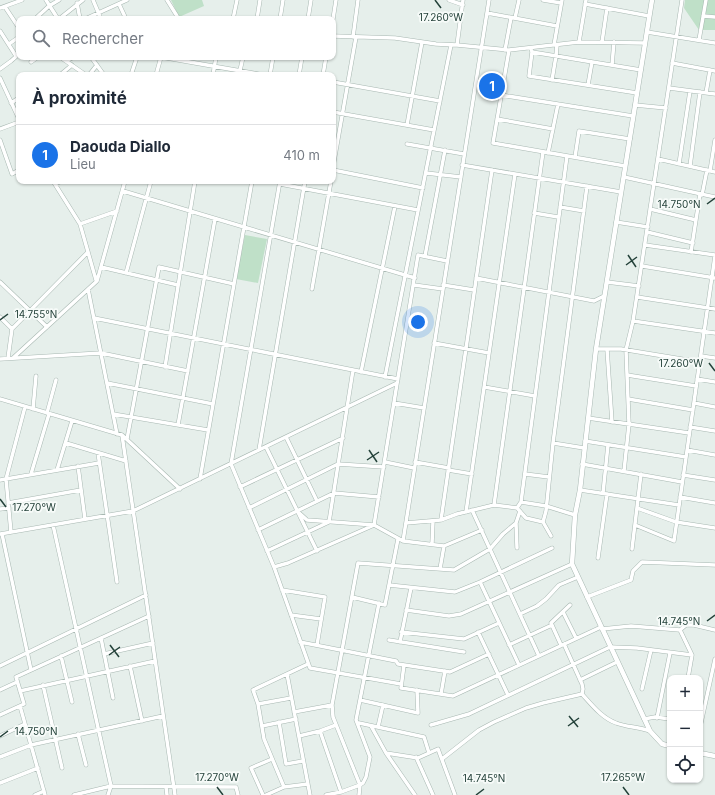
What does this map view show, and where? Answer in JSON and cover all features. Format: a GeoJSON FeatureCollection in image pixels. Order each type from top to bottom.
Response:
{"type":"FeatureCollection","features":[{"type":"Feature","properties":{"kind":"street"},"geometry":{"type":"LineString","coordinates":[[6,0],[6,6],[16,23]]}},
{"type":"Feature","properties":{"kind":"street"},"geometry":{"type":"LineString","coordinates":[[0,8],[22,0]]}},
{"type":"Feature","properties":{"kind":"street"},"geometry":{"type":"LineString","coordinates":[[46,0],[56,16]]}},
{"type":"Feature","properties":{"kind":"street"},"geometry":{"type":"LineString","coordinates":[[38,16],[49,6],[59,0]]}},
{"type":"Feature","properties":{"kind":"street"},"geometry":{"type":"LineString","coordinates":[[93,0],[100,16]]}},
{"type":"Feature","properties":{"kind":"street"},"geometry":{"type":"LineString","coordinates":[[92,16],[127,0]]}},
{"type":"Feature","properties":{"kind":"street"},"geometry":{"type":"LineString","coordinates":[[166,0],[177,16]]}},
{"type":"Feature","properties":{"kind":"street"},"geometry":{"type":"LineString","coordinates":[[234,16],[237,0]]}},
{"type":"Feature","properties":{"kind":"street"},"geometry":{"type":"LineString","coordinates":[[257,16],[260,0]]}},
{"type":"Feature","properties":{"kind":"street"},"geometry":{"type":"LineString","coordinates":[[280,16],[283,0]]}},
{"type":"Feature","properties":{"kind":"street"},"geometry":{"type":"LineString","coordinates":[[308,16],[311,0]]}},
{"type":"Feature","properties":{"kind":"street"},"geometry":{"type":"LineString","coordinates":[[333,16],[336,0]]}},
{"type":"Feature","properties":{"kind":"street"},"geometry":{"type":"LineString","coordinates":[[336,151],[354,37],[358,0]]}},
{"type":"Feature","properties":{"kind":"street"},"geometry":{"type":"LineString","coordinates":[[449,0],[463,5]]}},
{"type":"Feature","properties":{"kind":"street"},"geometry":{"type":"LineString","coordinates":[[457,45],[463,0]]}},
{"type":"Feature","properties":{"kind":"street"},"geometry":{"type":"LineString","coordinates":[[403,542],[489,0]]}},
{"type":"Feature","properties":{"kind":"street"},"geometry":{"type":"LineString","coordinates":[[519,0],[513,18],[507,50],[493,143],[625,166]]}},
{"type":"Feature","properties":{"kind":"street"},"geometry":{"type":"LineString","coordinates":[[543,0],[562,1],[552,80]]}},
{"type":"Feature","properties":{"kind":"street"},"geometry":{"type":"LineString","coordinates":[[652,0],[596,349],[580,490],[575,514],[572,564],[650,731],[662,744],[667,745]]}},
{"type":"Feature","properties":{"kind":"street"},"geometry":{"type":"LineString","coordinates":[[624,471],[629,424],[626,350],[634,321],[682,0]]}},
{"type":"Feature","properties":{"kind":"street"},"geometry":{"type":"LineString","coordinates":[[699,40],[706,0]]}},
{"type":"Feature","properties":{"kind":"street"},"geometry":{"type":"LineString","coordinates":[[62,16],[80,1]]}},
{"type":"Feature","properties":{"kind":"street"},"geometry":{"type":"LineString","coordinates":[[80,1],[80,16]]}},
{"type":"Feature","properties":{"kind":"street"},"geometry":{"type":"LineString","coordinates":[[579,42],[586,2],[607,8],[649,16]]}},
{"type":"Feature","properties":{"kind":"street"},"geometry":{"type":"LineString","coordinates":[[119,4],[125,16]]}},
{"type":"Feature","properties":{"kind":"street"},"geometry":{"type":"LineString","coordinates":[[602,42],[607,8]]}},
{"type":"Feature","properties":{"kind":"street"},"geometry":{"type":"LineString","coordinates":[[486,14],[558,26]]}},
{"type":"Feature","properties":{"kind":"street"},"geometry":{"type":"LineString","coordinates":[[703,16],[715,18]]}},
{"type":"Feature","properties":{"kind":"street"},"geometry":{"type":"LineString","coordinates":[[0,31],[16,53]]}},
{"type":"Feature","properties":{"kind":"street"},"geometry":{"type":"LineString","coordinates":[[647,32],[715,43]]}},
{"type":"Feature","properties":{"kind":"street"},"geometry":{"type":"LineString","coordinates":[[336,36],[395,38],[507,50],[532,50],[579,42],[645,43]]}},
{"type":"Feature","properties":{"kind":"street"},"geometry":{"type":"LineString","coordinates":[[9,44],[16,39]]}},
{"type":"Feature","properties":{"kind":"street"},"geometry":{"type":"LineString","coordinates":[[407,125],[422,42]]}},
{"type":"Feature","properties":{"kind":"street"},"geometry":{"type":"LineString","coordinates":[[612,65],[614,42]]}},
{"type":"Feature","properties":{"kind":"street"},"geometry":{"type":"LineString","coordinates":[[385,377],[451,44]]}},
{"type":"Feature","properties":{"kind":"street"},"geometry":{"type":"LineString","coordinates":[[532,50],[556,56],[641,70]]}},
{"type":"Feature","properties":{"kind":"street"},"geometry":{"type":"LineString","coordinates":[[532,50],[528,76],[637,93]]}},
{"type":"Feature","properties":{"kind":"street"},"geometry":{"type":"LineString","coordinates":[[0,69],[16,57]]}},
{"type":"Feature","properties":{"kind":"street"},"geometry":{"type":"LineString","coordinates":[[93,60],[102,72]]}},
{"type":"Feature","properties":{"kind":"street"},"geometry":{"type":"LineString","coordinates":[[132,72],[136,60]]}},
{"type":"Feature","properties":{"kind":"street"},"geometry":{"type":"LineString","coordinates":[[157,72],[160,60]]}},
{"type":"Feature","properties":{"kind":"street"},"geometry":{"type":"LineString","coordinates":[[179,60],[214,66],[235,72]]}},
{"type":"Feature","properties":{"kind":"street"},"geometry":{"type":"LineString","coordinates":[[213,72],[215,60]]}},
{"type":"Feature","properties":{"kind":"street"},"geometry":{"type":"LineString","coordinates":[[239,72],[242,60]]}},
{"type":"Feature","properties":{"kind":"street"},"geometry":{"type":"LineString","coordinates":[[270,72],[272,60]]}},
{"type":"Feature","properties":{"kind":"street"},"geometry":{"type":"LineString","coordinates":[[300,72],[302,60]]}},
{"type":"Feature","properties":{"kind":"street"},"geometry":{"type":"LineString","coordinates":[[324,72],[326,60]]}},
{"type":"Feature","properties":{"kind":"street"},"geometry":{"type":"LineString","coordinates":[[66,61],[82,72]]}},
{"type":"Feature","properties":{"kind":"street"},"geometry":{"type":"LineString","coordinates":[[588,85],[592,62]]}},
{"type":"Feature","properties":{"kind":"street"},"geometry":{"type":"LineString","coordinates":[[672,63],[715,71]]}},
{"type":"Feature","properties":{"kind":"street"},"geometry":{"type":"LineString","coordinates":[[64,72],[72,65]]}},
{"type":"Feature","properties":{"kind":"street"},"geometry":{"type":"LineString","coordinates":[[92,72],[97,66]]}},
{"type":"Feature","properties":{"kind":"street"},"geometry":{"type":"LineString","coordinates":[[706,93],[710,70]]}},
{"type":"Feature","properties":{"kind":"street"},"geometry":{"type":"LineString","coordinates":[[0,78],[16,114]]}},
{"type":"Feature","properties":{"kind":"street"},"geometry":{"type":"LineString","coordinates":[[336,82],[440,101]]}},
{"type":"Feature","properties":{"kind":"street"},"geometry":{"type":"LineString","coordinates":[[669,88],[715,94]]}},
{"type":"Feature","properties":{"kind":"street"},"geometry":{"type":"LineString","coordinates":[[679,164],[690,91]]}},
{"type":"Feature","properties":{"kind":"street"},"geometry":{"type":"LineString","coordinates":[[690,166],[700,92]]}},
{"type":"Feature","properties":{"kind":"street"},"geometry":{"type":"LineString","coordinates":[[501,95],[633,116]]}},
{"type":"Feature","properties":{"kind":"street"},"geometry":{"type":"LineString","coordinates":[[11,103],[16,100]]}},
{"type":"Feature","properties":{"kind":"street"},"geometry":{"type":"LineString","coordinates":[[548,153],[558,104]]}},
{"type":"Feature","properties":{"kind":"street"},"geometry":{"type":"LineString","coordinates":[[635,105],[666,108]]}},
{"type":"Feature","properties":{"kind":"street"},"geometry":{"type":"LineString","coordinates":[[336,113],[434,130]]}},
{"type":"Feature","properties":{"kind":"street"},"geometry":{"type":"LineString","coordinates":[[497,119],[553,129]]}},
{"type":"Feature","properties":{"kind":"street"},"geometry":{"type":"LineString","coordinates":[[0,129],[16,121]]}},
{"type":"Feature","properties":{"kind":"street"},"geometry":{"type":"LineString","coordinates":[[574,157],[579,131],[630,140]]}},
{"type":"Feature","properties":{"kind":"street"},"geometry":{"type":"LineString","coordinates":[[0,140],[12,174],[16,172]]}},
{"type":"Feature","properties":{"kind":"street"},"geometry":{"type":"LineString","coordinates":[[691,252],[701,194],[715,140]]}},
{"type":"Feature","properties":{"kind":"street"},"geometry":{"type":"LineString","coordinates":[[408,144],[464,154]]}},
{"type":"Feature","properties":{"kind":"street"},"geometry":{"type":"LineString","coordinates":[[425,256],[445,150]]}},
{"type":"Feature","properties":{"kind":"street"},"geometry":{"type":"LineString","coordinates":[[494,505],[543,152]]}},
{"type":"Feature","properties":{"kind":"street"},"geometry":{"type":"LineString","coordinates":[[0,155],[5,153]]}},
{"type":"Feature","properties":{"kind":"street"},"geometry":{"type":"LineString","coordinates":[[517,548],[516,523],[525,474],[566,156]]}},
{"type":"Feature","properties":{"kind":"street"},"geometry":{"type":"LineString","coordinates":[[658,159],[715,172]]}},
{"type":"Feature","properties":{"kind":"street"},"geometry":{"type":"LineString","coordinates":[[462,165],[621,192]]}},
{"type":"Feature","properties":{"kind":"street"},"geometry":{"type":"LineString","coordinates":[[336,170],[423,188]]}},
{"type":"Feature","properties":{"kind":"street"},"geometry":{"type":"LineString","coordinates":[[441,520],[492,170]]}},
{"type":"Feature","properties":{"kind":"street"},"geometry":{"type":"LineString","coordinates":[[426,173],[461,177]]}},
{"type":"Feature","properties":{"kind":"street"},"geometry":{"type":"LineString","coordinates":[[466,512],[515,174]]}},
{"type":"Feature","properties":{"kind":"street"},"geometry":{"type":"LineString","coordinates":[[624,177],[715,197]]}},
{"type":"Feature","properties":{"kind":"street"},"geometry":{"type":"LineString","coordinates":[[55,184],[80,224],[97,282]]}},
{"type":"Feature","properties":{"kind":"street"},"geometry":{"type":"LineString","coordinates":[[13,358],[97,282],[124,184]]}},
{"type":"Feature","properties":{"kind":"street"},"geometry":{"type":"LineString","coordinates":[[126,273],[150,184]]}},
{"type":"Feature","properties":{"kind":"street"},"geometry":{"type":"LineString","coordinates":[[165,366],[195,184]]}},
{"type":"Feature","properties":{"kind":"street"},"geometry":{"type":"LineString","coordinates":[[200,479],[251,184]]}},
{"type":"Feature","properties":{"kind":"street"},"geometry":{"type":"LineString","coordinates":[[280,184],[231,464],[274,567],[310,668],[401,684]]}},
{"type":"Feature","properties":{"kind":"street"},"geometry":{"type":"LineString","coordinates":[[284,184],[418,210]]}},
{"type":"Feature","properties":{"kind":"street"},"geometry":{"type":"LineString","coordinates":[[259,450],[305,184]]}},
{"type":"Feature","properties":{"kind":"street"},"geometry":{"type":"LineString","coordinates":[[312,289],[330,184]]}},
{"type":"Feature","properties":{"kind":"street"},"geometry":{"type":"LineString","coordinates":[[550,536],[543,522],[587,186]]}},
{"type":"Feature","properties":{"kind":"street"},"geometry":{"type":"LineString","coordinates":[[123,191],[415,278]]}},
{"type":"Feature","properties":{"kind":"street"},"geometry":{"type":"LineString","coordinates":[[361,372],[395,206]]}},
{"type":"Feature","properties":{"kind":"street"},"geometry":{"type":"LineString","coordinates":[[560,206],[584,211]]}},
{"type":"Feature","properties":{"kind":"street"},"geometry":{"type":"LineString","coordinates":[[650,209],[696,220]]}},
{"type":"Feature","properties":{"kind":"street"},"geometry":{"type":"LineString","coordinates":[[80,224],[117,211]]}},
{"type":"Feature","properties":{"kind":"street"},"geometry":{"type":"LineString","coordinates":[[534,213],[558,217]]}},
{"type":"Feature","properties":{"kind":"street"},"geometry":{"type":"LineString","coordinates":[[178,425],[214,219]]}},
{"type":"Feature","properties":{"kind":"street"},"geometry":{"type":"LineString","coordinates":[[616,222],[648,227]]}},
{"type":"Feature","properties":{"kind":"street"},"geometry":{"type":"LineString","coordinates":[[647,232],[693,243]]}},
{"type":"Feature","properties":{"kind":"street"},"geometry":{"type":"LineString","coordinates":[[635,525],[674,540],[700,356],[714,278],[715,256],[645,245]]}},
{"type":"Feature","properties":{"kind":"street"},"geometry":{"type":"LineString","coordinates":[[8,358],[12,329],[88,252]]}},
{"type":"Feature","properties":{"kind":"street"},"geometry":{"type":"LineString","coordinates":[[374,525],[418,255],[447,261]]}},
{"type":"Feature","properties":{"kind":"street"},"geometry":{"type":"LineString","coordinates":[[642,266],[714,278]]}},
{"type":"Feature","properties":{"kind":"street"},"geometry":{"type":"LineString","coordinates":[[101,267],[178,285]]}},
{"type":"Feature","properties":{"kind":"street"},"geometry":{"type":"LineString","coordinates":[[127,439],[159,267],[234,284]]}},
{"type":"Feature","properties":{"kind":"street"},"geometry":{"type":"LineString","coordinates":[[476,278],[594,302],[604,296]]}},
{"type":"Feature","properties":{"kind":"street"},"geometry":{"type":"LineString","coordinates":[[0,282],[47,327]]}},
{"type":"Feature","properties":{"kind":"street"},"geometry":{"type":"LineString","coordinates":[[607,282],[639,286]]}},
{"type":"Feature","properties":{"kind":"street"},"geometry":{"type":"LineString","coordinates":[[414,285],[443,290]]}},
{"type":"Feature","properties":{"kind":"street"},"geometry":{"type":"LineString","coordinates":[[443,285],[474,290]]}},
{"type":"Feature","properties":{"kind":"street"},"geometry":{"type":"LineString","coordinates":[[88,289],[117,434]]}},
{"type":"Feature","properties":{"kind":"street"},"geometry":{"type":"LineString","coordinates":[[637,297],[715,309]]}},
{"type":"Feature","properties":{"kind":"street"},"geometry":{"type":"LineString","coordinates":[[0,317],[12,329]]}},
{"type":"Feature","properties":{"kind":"street"},"geometry":{"type":"LineString","coordinates":[[94,318],[353,370],[398,381]]}},
{"type":"Feature","properties":{"kind":"street"},"geometry":{"type":"LineString","coordinates":[[634,321],[715,333]]}},
{"type":"Feature","properties":{"kind":"street"},"geometry":{"type":"LineString","coordinates":[[434,343],[489,353]]}},
{"type":"Feature","properties":{"kind":"street"},"geometry":{"type":"LineString","coordinates":[[596,349],[626,350],[700,362]]}},
{"type":"Feature","properties":{"kind":"street"},"geometry":{"type":"LineString","coordinates":[[607,349],[612,422]]}},
{"type":"Feature","properties":{"kind":"street"},"geometry":{"type":"LineString","coordinates":[[0,359],[101,353],[188,372]]}},
{"type":"Feature","properties":{"kind":"street"},"geometry":{"type":"LineString","coordinates":[[700,356],[715,358]]}},
{"type":"Feature","properties":{"kind":"street"},"geometry":{"type":"LineString","coordinates":[[329,522],[353,370]]}},
{"type":"Feature","properties":{"kind":"street"},"geometry":{"type":"LineString","coordinates":[[627,374],[696,386]]}},
{"type":"Feature","properties":{"kind":"street"},"geometry":{"type":"LineString","coordinates":[[33,409],[36,376]]}},
{"type":"Feature","properties":{"kind":"street"},"geometry":{"type":"LineString","coordinates":[[697,379],[715,382]]}},
{"type":"Feature","properties":{"kind":"street"},"geometry":{"type":"LineString","coordinates":[[31,474],[56,380]]}},
{"type":"Feature","properties":{"kind":"street"},"geometry":{"type":"LineString","coordinates":[[31,670],[1,534],[133,511],[348,407],[398,381]]}},
{"type":"Feature","properties":{"kind":"street"},"geometry":{"type":"LineString","coordinates":[[107,383],[213,404]]}},
{"type":"Feature","properties":{"kind":"street"},"geometry":{"type":"LineString","coordinates":[[484,387],[535,396]]}},
{"type":"Feature","properties":{"kind":"street"},"geometry":{"type":"LineString","coordinates":[[0,399],[122,435],[180,489]]}},
{"type":"Feature","properties":{"kind":"street"},"geometry":{"type":"LineString","coordinates":[[628,400],[693,410]]}},
{"type":"Feature","properties":{"kind":"street"},"geometry":{"type":"LineString","coordinates":[[394,403],[424,408]]}},
{"type":"Feature","properties":{"kind":"street"},"geometry":{"type":"LineString","coordinates":[[694,403],[715,407]]}},
{"type":"Feature","properties":{"kind":"street"},"geometry":{"type":"LineString","coordinates":[[11,532],[6,479],[25,406]]}},
{"type":"Feature","properties":{"kind":"street"},"geometry":{"type":"LineString","coordinates":[[113,414],[208,430]]}},
{"type":"Feature","properties":{"kind":"street"},"geometry":{"type":"LineString","coordinates":[[588,418],[689,433]]}},
{"type":"Feature","properties":{"kind":"street"},"geometry":{"type":"LineString","coordinates":[[57,470],[72,421]]}},
{"type":"Feature","properties":{"kind":"street"},"geometry":{"type":"LineString","coordinates":[[690,427],[715,431]]}},
{"type":"Feature","properties":{"kind":"street"},"geometry":{"type":"LineString","coordinates":[[122,435],[175,795]]}},
{"type":"Feature","properties":{"kind":"street"},"geometry":{"type":"LineString","coordinates":[[286,437],[317,501]]}},
{"type":"Feature","properties":{"kind":"street"},"geometry":{"type":"LineString","coordinates":[[240,487],[343,438]]}},
{"type":"Feature","properties":{"kind":"street"},"geometry":{"type":"LineString","coordinates":[[585,441],[686,457]]}},
{"type":"Feature","properties":{"kind":"street"},"geometry":{"type":"LineString","coordinates":[[66,443],[126,461]]}},
{"type":"Feature","properties":{"kind":"street"},"geometry":{"type":"LineString","coordinates":[[553,443],[584,448]]}},
{"type":"Feature","properties":{"kind":"street"},"geometry":{"type":"LineString","coordinates":[[598,558],[605,493],[608,445]]}},
{"type":"Feature","properties":{"kind":"street"},"geometry":{"type":"LineString","coordinates":[[266,447],[317,550]]}},
{"type":"Feature","properties":{"kind":"street"},"geometry":{"type":"LineString","coordinates":[[687,450],[715,455]]}},
{"type":"Feature","properties":{"kind":"street"},"geometry":{"type":"LineString","coordinates":[[98,453],[117,582]]}},
{"type":"Feature","properties":{"kind":"street"},"geometry":{"type":"LineString","coordinates":[[0,480],[100,462]]}},
{"type":"Feature","properties":{"kind":"street"},"geometry":{"type":"LineString","coordinates":[[385,462],[414,468]]}},
{"type":"Feature","properties":{"kind":"street"},"geometry":{"type":"LineString","coordinates":[[415,462],[472,474]]}},
{"type":"Feature","properties":{"kind":"street"},"geometry":{"type":"LineString","coordinates":[[249,508],[338,464],[384,467]]}},
{"type":"Feature","properties":{"kind":"street"},"geometry":{"type":"LineString","coordinates":[[582,464],[682,482]]}},
{"type":"Feature","properties":{"kind":"street"},"geometry":{"type":"LineString","coordinates":[[78,466],[85,519]]}},
{"type":"Feature","properties":{"kind":"street"},"geometry":{"type":"LineString","coordinates":[[525,474],[549,477]]}},
{"type":"Feature","properties":{"kind":"street"},"geometry":{"type":"LineString","coordinates":[[632,549],[641,474]]}},
{"type":"Feature","properties":{"kind":"street"},"geometry":{"type":"LineString","coordinates":[[683,475],[715,480]]}},
{"type":"Feature","properties":{"kind":"street"},"geometry":{"type":"LineString","coordinates":[[8,503],[81,490]]}},
{"type":"Feature","properties":{"kind":"street"},"geometry":{"type":"LineString","coordinates":[[580,490],[679,505]]}},
{"type":"Feature","properties":{"kind":"street"},"geometry":{"type":"LineString","coordinates":[[258,530],[334,493],[379,497]]}},
{"type":"Feature","properties":{"kind":"street"},"geometry":{"type":"LineString","coordinates":[[680,497],[715,503]]}},
{"type":"Feature","properties":{"kind":"street"},"geometry":{"type":"LineString","coordinates":[[521,502],[546,506],[575,514]]}},
{"type":"Feature","properties":{"kind":"street"},"geometry":{"type":"LineString","coordinates":[[406,522],[441,520],[494,505],[518,509],[526,518]]}},
{"type":"Feature","properties":{"kind":"street"},"geometry":{"type":"LineString","coordinates":[[0,509],[9,508]]}},
{"type":"Feature","properties":{"kind":"street"},"geometry":{"type":"LineString","coordinates":[[637,508],[676,522],[715,528]]}},
{"type":"Feature","properties":{"kind":"street"},"geometry":{"type":"LineString","coordinates":[[472,510],[539,656]]}},
{"type":"Feature","properties":{"kind":"street"},"geometry":{"type":"LineString","coordinates":[[297,511],[307,520],[374,525],[403,542],[444,546],[482,530]]}},
{"type":"Feature","properties":{"kind":"street"},"geometry":{"type":"LineString","coordinates":[[518,518],[526,518],[543,522]]}},
{"type":"Feature","properties":{"kind":"street"},"geometry":{"type":"LineString","coordinates":[[432,544],[433,521]]}},
{"type":"Feature","properties":{"kind":"street"},"geometry":{"type":"LineString","coordinates":[[267,551],[329,522]]}},
{"type":"Feature","properties":{"kind":"street"},"geometry":{"type":"LineString","coordinates":[[360,794],[360,785],[333,717],[332,705],[358,562],[454,570],[490,549],[500,537],[516,523]]}},
{"type":"Feature","properties":{"kind":"street"},"geometry":{"type":"LineString","coordinates":[[53,525],[111,786],[108,795]]}},
{"type":"Feature","properties":{"kind":"street"},"geometry":{"type":"LineString","coordinates":[[274,567],[288,563],[374,525]]}},
{"type":"Feature","properties":{"kind":"street"},"geometry":{"type":"LineString","coordinates":[[352,597],[385,605],[398,539]]}},
{"type":"Feature","properties":{"kind":"street"},"geometry":{"type":"LineString","coordinates":[[440,569],[444,546]]}},
{"type":"Feature","properties":{"kind":"street"},"geometry":{"type":"LineString","coordinates":[[388,585],[455,592],[480,582],[552,548]]}},
{"type":"Feature","properties":{"kind":"street"},"geometry":{"type":"LineString","coordinates":[[587,597],[631,580],[633,571],[642,562],[715,564]]}},
{"type":"Feature","properties":{"kind":"street"},"geometry":{"type":"LineString","coordinates":[[406,610],[449,616],[460,614],[572,564]]}},
{"type":"Feature","properties":{"kind":"street"},"geometry":{"type":"LineString","coordinates":[[520,614],[537,606],[559,585],[578,577]]}},
{"type":"Feature","properties":{"kind":"street"},"geometry":{"type":"LineString","coordinates":[[480,582],[519,665]]}},
{"type":"Feature","properties":{"kind":"street"},"geometry":{"type":"LineString","coordinates":[[400,642],[411,588]]}},
{"type":"Feature","properties":{"kind":"street"},"geometry":{"type":"LineString","coordinates":[[282,590],[325,597],[317,645]]}},
{"type":"Feature","properties":{"kind":"street"},"geometry":{"type":"LineString","coordinates":[[0,666],[146,595]]}},
{"type":"Feature","properties":{"kind":"street"},"geometry":{"type":"LineString","coordinates":[[326,795],[341,792],[360,785],[366,777],[370,757],[359,723],[356,720],[379,603]]}},
{"type":"Feature","properties":{"kind":"street"},"geometry":{"type":"LineString","coordinates":[[509,644],[552,625],[551,623],[570,605]]}},
{"type":"Feature","properties":{"kind":"street"},"geometry":{"type":"LineString","coordinates":[[563,612],[576,638]]}},
{"type":"Feature","properties":{"kind":"street"},"geometry":{"type":"LineString","coordinates":[[291,615],[321,619]]}},
{"type":"Feature","properties":{"kind":"street"},"geometry":{"type":"LineString","coordinates":[[0,715],[24,704],[16,677],[149,616]]}},
{"type":"Feature","properties":{"kind":"street"},"geometry":{"type":"LineString","coordinates":[[401,632],[464,639],[499,623]]}},
{"type":"Feature","properties":{"kind":"street"},"geometry":{"type":"LineString","coordinates":[[552,625],[580,680],[583,689],[582,694],[607,719],[616,723],[639,727],[650,731]]}},
{"type":"Feature","properties":{"kind":"street"},"geometry":{"type":"LineString","coordinates":[[404,665],[400,688],[453,696],[576,638],[602,628],[631,626],[680,630],[686,625],[694,625],[715,630]]}},
{"type":"Feature","properties":{"kind":"street"},"geometry":{"type":"LineString","coordinates":[[680,630],[692,655],[689,675]]}},
{"type":"Feature","properties":{"kind":"street"},"geometry":{"type":"LineString","coordinates":[[478,632],[508,695]]}},
{"type":"Feature","properties":{"kind":"street"},"geometry":{"type":"LineString","coordinates":[[101,638],[113,698]]}},
{"type":"Feature","properties":{"kind":"street"},"geometry":{"type":"LineString","coordinates":[[389,640],[464,652]]}},
{"type":"Feature","properties":{"kind":"street"},"geometry":{"type":"LineString","coordinates":[[300,642],[396,660],[398,664],[450,672],[489,654]]}},
{"type":"Feature","properties":{"kind":"street"},"geometry":{"type":"LineString","coordinates":[[104,654],[153,643]]}},
{"type":"Feature","properties":{"kind":"street"},"geometry":{"type":"LineString","coordinates":[[431,726],[469,714],[610,647],[692,655]]}},
{"type":"Feature","properties":{"kind":"street"},"geometry":{"type":"LineString","coordinates":[[642,689],[651,650]]}},
{"type":"Feature","properties":{"kind":"street"},"geometry":{"type":"LineString","coordinates":[[657,718],[670,653]]}},
{"type":"Feature","properties":{"kind":"street"},"geometry":{"type":"LineString","coordinates":[[61,656],[68,680],[72,702]]}},
{"type":"Feature","properties":{"kind":"street"},"geometry":{"type":"LineString","coordinates":[[703,714],[715,660]]}},
{"type":"Feature","properties":{"kind":"street"},"geometry":{"type":"LineString","coordinates":[[20,691],[155,661]]}},
{"type":"Feature","properties":{"kind":"street"},"geometry":{"type":"LineString","coordinates":[[580,680],[617,662]]}},
{"type":"Feature","properties":{"kind":"street"},"geometry":{"type":"LineString","coordinates":[[284,787],[264,740],[258,704],[253,690],[308,664]]}},
{"type":"Feature","properties":{"kind":"street"},"geometry":{"type":"LineString","coordinates":[[130,666],[142,721]]}},
{"type":"Feature","properties":{"kind":"street"},"geometry":{"type":"LineString","coordinates":[[441,694],[445,671]]}},
{"type":"Feature","properties":{"kind":"street"},"geometry":{"type":"LineString","coordinates":[[287,674],[310,795]]}},
{"type":"Feature","properties":{"kind":"street"},"geometry":{"type":"LineString","coordinates":[[0,690],[17,682]]}},
{"type":"Feature","properties":{"kind":"street"},"geometry":{"type":"LineString","coordinates":[[43,685],[62,768]]}},
{"type":"Feature","properties":{"kind":"street"},"geometry":{"type":"LineString","coordinates":[[360,700],[418,713],[417,690]]}},
{"type":"Feature","properties":{"kind":"street"},"geometry":{"type":"LineString","coordinates":[[442,759],[479,730],[494,722],[526,708],[582,694]]}},
{"type":"Feature","properties":{"kind":"street"},"geometry":{"type":"LineString","coordinates":[[258,704],[292,698]]}},
{"type":"Feature","properties":{"kind":"street"},"geometry":{"type":"LineString","coordinates":[[294,712],[332,705]]}},
{"type":"Feature","properties":{"kind":"street"},"geometry":{"type":"LineString","coordinates":[[378,727],[382,705]]}},
{"type":"Feature","properties":{"kind":"street"},"geometry":{"type":"LineString","coordinates":[[20,706],[45,793],[35,795]]}},
{"type":"Feature","properties":{"kind":"street"},"geometry":{"type":"LineString","coordinates":[[0,757],[31,744],[163,716]]}},
{"type":"Feature","properties":{"kind":"street"},"geometry":{"type":"LineString","coordinates":[[644,718],[667,719]]}},
{"type":"Feature","properties":{"kind":"street"},"geometry":{"type":"LineString","coordinates":[[262,726],[296,719]]}},
{"type":"Feature","properties":{"kind":"street"},"geometry":{"type":"LineString","coordinates":[[279,722],[286,764],[303,761]]}},
{"type":"Feature","properties":{"kind":"street"},"geometry":{"type":"LineString","coordinates":[[359,723],[424,737],[429,753]]}},
{"type":"Feature","properties":{"kind":"street"},"geometry":{"type":"LineString","coordinates":[[0,736],[25,724]]}},
{"type":"Feature","properties":{"kind":"street"},"geometry":{"type":"LineString","coordinates":[[299,736],[336,725]]}},
{"type":"Feature","properties":{"kind":"street"},"geometry":{"type":"LineString","coordinates":[[371,726],[386,753],[415,795]]}},
{"type":"Feature","properties":{"kind":"street"},"geometry":{"type":"LineString","coordinates":[[320,731],[341,792]]}},
{"type":"Feature","properties":{"kind":"street"},"geometry":{"type":"LineString","coordinates":[[78,734],[86,765]]}},
{"type":"Feature","properties":{"kind":"street"},"geometry":{"type":"LineString","coordinates":[[386,753],[418,758],[438,749],[455,795]]}},
{"type":"Feature","properties":{"kind":"street"},"geometry":{"type":"LineString","coordinates":[[703,754],[715,756]]}},
{"type":"Feature","properties":{"kind":"street"},"geometry":{"type":"LineString","coordinates":[[416,757],[433,795]]}},
{"type":"Feature","properties":{"kind":"street"},"geometry":{"type":"LineString","coordinates":[[263,795],[251,768],[272,760]]}},
{"type":"Feature","properties":{"kind":"street"},"geometry":{"type":"LineString","coordinates":[[0,783],[38,768]]}},
{"type":"Feature","properties":{"kind":"street"},"geometry":{"type":"LineString","coordinates":[[266,795],[284,787],[308,784]]}},
{"type":"Feature","properties":{"kind":"street"},"geometry":{"type":"LineString","coordinates":[[74,795],[111,786],[236,787],[238,795]]}},
{"type":"Feature","properties":{"kind":"street"},"geometry":{"type":"LineString","coordinates":[[166,787],[167,795]]}},
{"type":"Feature","properties":{"kind":"green space"},"geometry":{"type":"Polygon","coordinates":[[[171,0],[202,0],[204,6],[179,16],[171,0]]]}},
{"type":"Feature","properties":{"kind":"green space"},"geometry":{"type":"Polygon","coordinates":[[[685,0],[715,0],[715,30],[699,30],[684,8],[685,0]]]}},
{"type":"Feature","properties":{"kind":"green space"},"geometry":{"type":"Polygon","coordinates":[[[245,235],[267,239],[258,283],[236,279],[245,235]]]}},
{"type":"Feature","properties":{"kind":"place","name":"Daouda Diallo"},"geometry":{"type":"Point","coordinates":[492,86]}}]}
